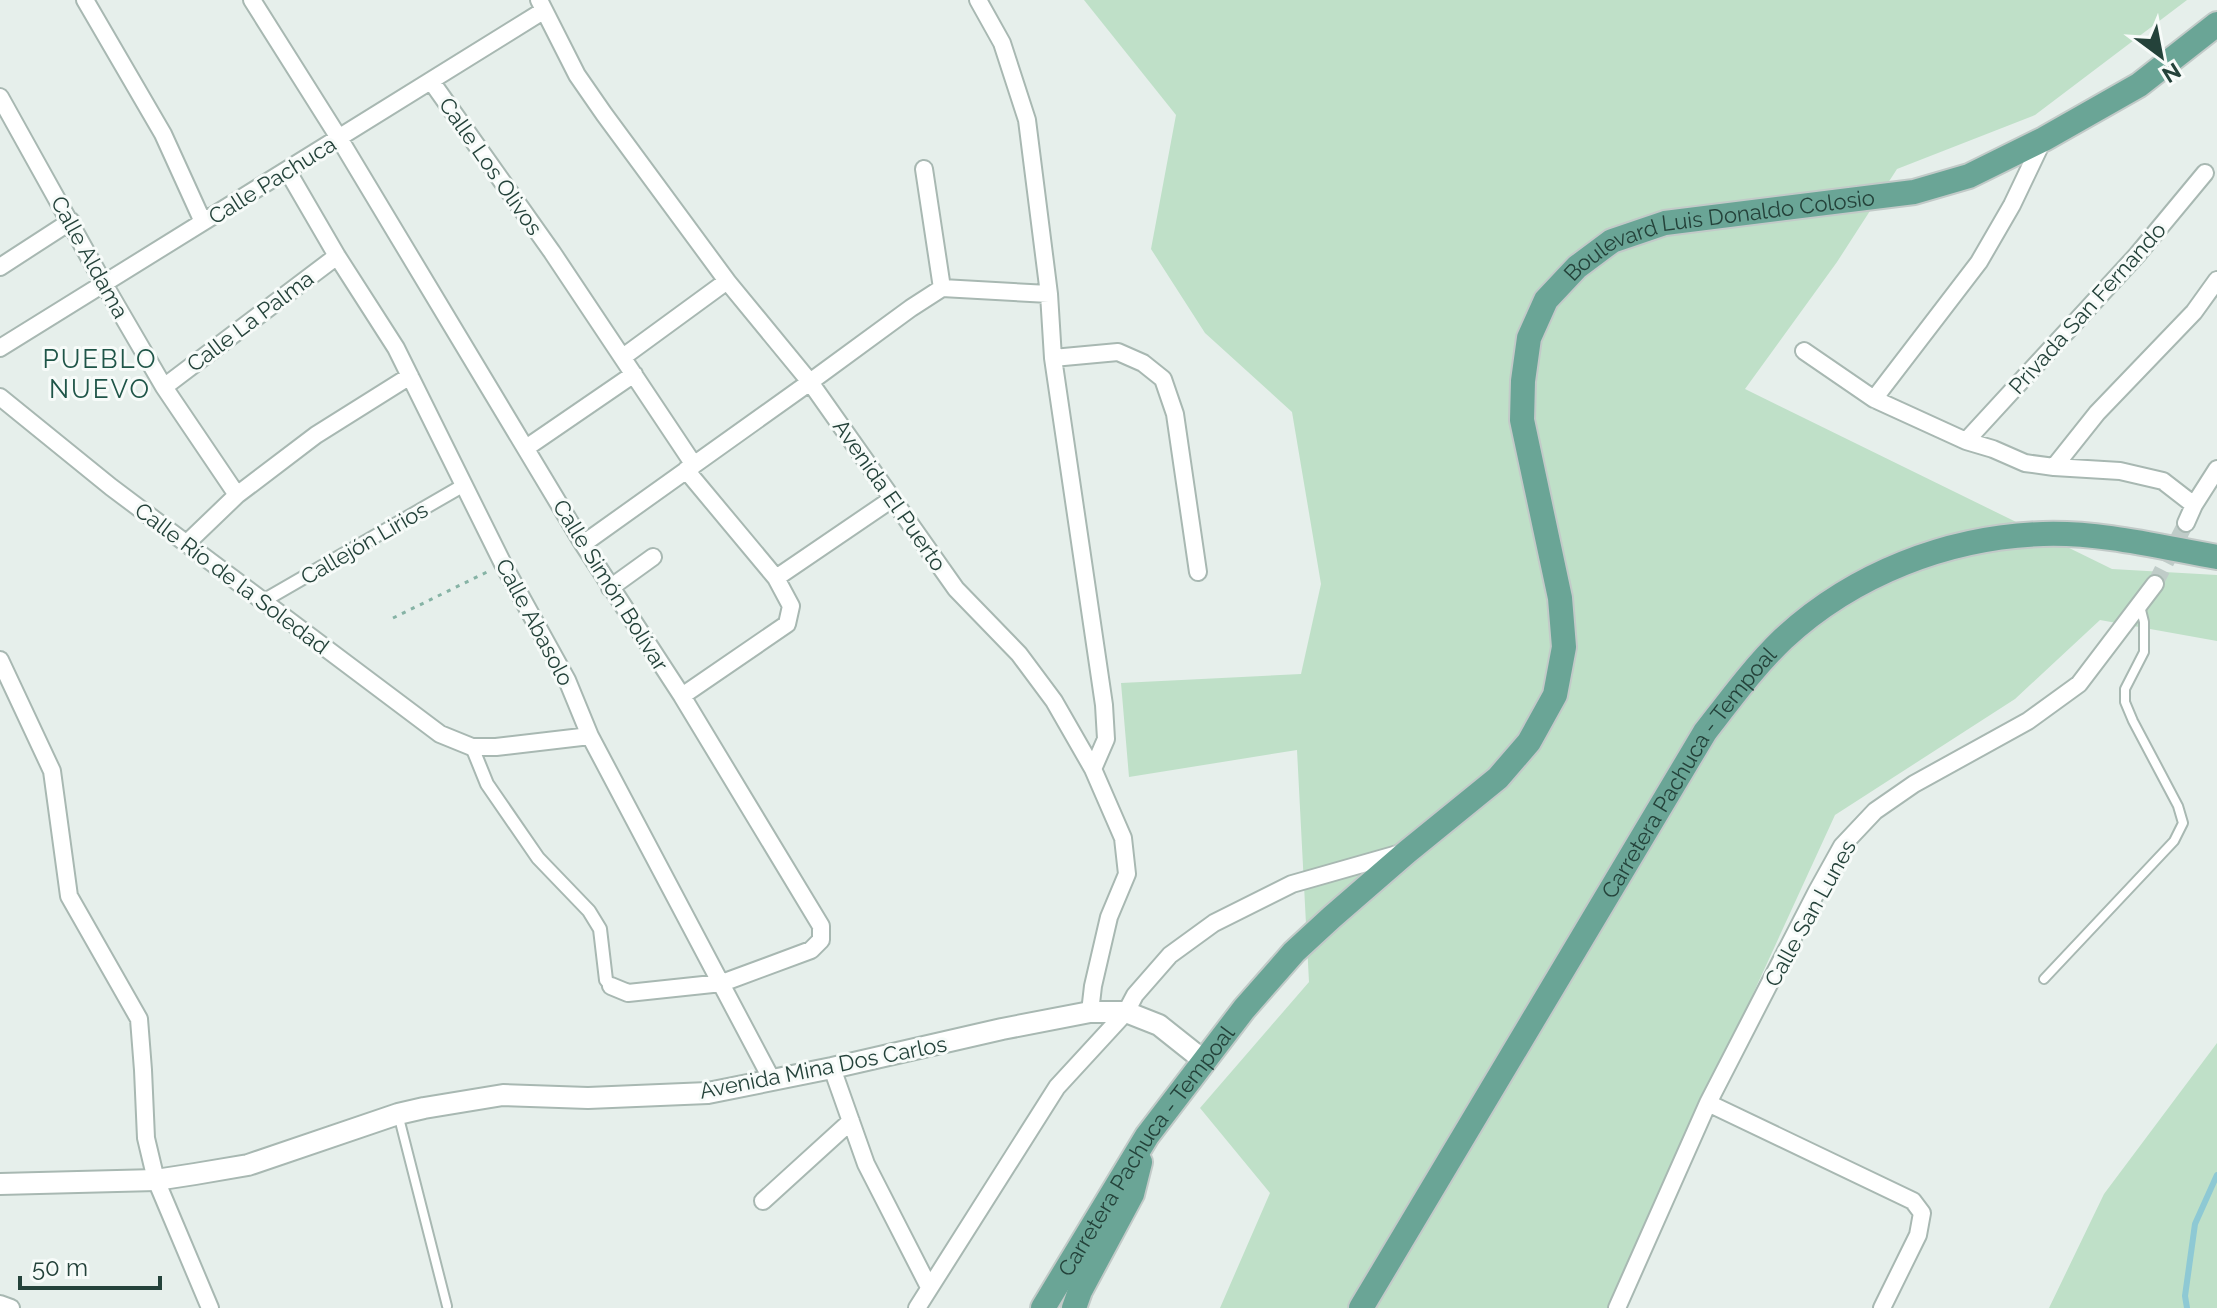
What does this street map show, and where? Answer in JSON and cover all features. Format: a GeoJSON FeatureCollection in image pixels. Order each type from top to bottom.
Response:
{"type":"FeatureCollection","features":[{"type":"Feature","properties":{"kind":"main road","name":"Boulevard Luis Donaldo Colosio"},"geometry":{"type":"LineString","coordinates":[[1564,647],[1560,598],[1522,420],[1523,381],[1529,338],[1546,300],[1577,267],[1612,241],[1665,223],[1914,192],[1969,176],[2044,139],[2139,85],[2217,24]]}},
{"type":"Feature","properties":{"kind":"main road","name":"Carretera Pachuca - Tempoal"},"geometry":{"type":"LineString","coordinates":[[1361,1308],[1705,732],[1747,678],[1784,638],[1835,599],[1884,571],[1934,551],[1987,540],[2043,534],[2100,537],[2217,557]]}},
{"type":"Feature","properties":{"kind":"main road","name":"Carretera Pachuca - Tempoal"},"geometry":{"type":"LineString","coordinates":[[1043,1308],[1147,1136],[1244,1009],[1294,952],[1407,852],[1498,778],[1529,742],[1555,695],[1564,647]]}},
{"type":"Feature","properties":{"kind":"main road"},"geometry":{"type":"LineString","coordinates":[[1074,1308],[1132,1194],[1147,1136]]}},
{"type":"Feature","properties":{"kind":"street"},"geometry":{"type":"LineString","coordinates":[[85,0],[163,134],[203,222]]}},
{"type":"Feature","properties":{"kind":"street","name":"Calle Simón Bolívar"},"geometry":{"type":"LineString","coordinates":[[252,0],[339,138],[610,588],[682,696],[821,926],[821,940],[811,950],[722,983]]}},
{"type":"Feature","properties":{"kind":"street"},"geometry":{"type":"LineString","coordinates":[[978,0],[1002,43],[1027,120],[1049,294],[1053,358],[1104,705],[1106,739],[1093,769]]}},
{"type":"Feature","properties":{"kind":"street","name":"Calle Pachuca"},"geometry":{"type":"LineString","coordinates":[[0,348],[431,81],[541,5]]}},
{"type":"Feature","properties":{"kind":"street","name":"Avenida El Puerto"},"geometry":{"type":"LineString","coordinates":[[541,5],[577,75],[727,281],[810,382],[956,589],[1027,666],[1054,701],[1093,769],[1123,838],[1127,874],[1109,917],[1090,1012]]}},
{"type":"Feature","properties":{"kind":"street","name":"Calle Los Olivos"},"geometry":{"type":"LineString","coordinates":[[431,81],[623,357]]}},
{"type":"Feature","properties":{"kind":"street","name":"Calle Aldama"},"geometry":{"type":"LineString","coordinates":[[0,97],[164,387],[237,495]]}},
{"type":"Feature","properties":{"kind":"street"},"geometry":{"type":"LineString","coordinates":[[1874,399],[1979,262],[2012,205],[2044,139]]}},
{"type":"Feature","properties":{"kind":"street"},"geometry":{"type":"LineString","coordinates":[[924,169],[942,288]]}},
{"type":"Feature","properties":{"kind":"street","name":"Calle Abasolo"},"geometry":{"type":"LineString","coordinates":[[287,170],[396,348],[503,564],[567,680],[590,736],[772,1080]]}},
{"type":"Feature","properties":{"kind":"street","name":"Privada San Fernando"},"geometry":{"type":"LineString","coordinates":[[1966,441],[2137,255],[2205,173]]}},
{"type":"Feature","properties":{"kind":"street"},"geometry":{"type":"LineString","coordinates":[[0,267],[71,221]]}},
{"type":"Feature","properties":{"kind":"street","name":"Calle La Palma"},"geometry":{"type":"LineString","coordinates":[[164,387],[337,256]]}},
{"type":"Feature","properties":{"kind":"street"},"geometry":{"type":"LineString","coordinates":[[2054,467],[2097,413],[2194,312],[2217,280]]}},
{"type":"Feature","properties":{"kind":"street"},"geometry":{"type":"LineString","coordinates":[[682,696],[787,624],[791,606],[776,578],[690,468],[623,357],[727,281]]}},
{"type":"Feature","properties":{"kind":"street"},"geometry":{"type":"LineString","coordinates":[[583,544],[942,288],[1049,294]]}},
{"type":"Feature","properties":{"kind":"street"},"geometry":{"type":"LineString","coordinates":[[1804,351],[1874,399],[1966,441],[2025,463],[2120,471],[2163,481],[2194,505]]}},
{"type":"Feature","properties":{"kind":"street"},"geometry":{"type":"LineString","coordinates":[[1053,358],[1118,352],[1143,363],[1163,379],[1175,414],[1198,572]]}},
{"type":"Feature","properties":{"kind":"street"},"geometry":{"type":"LineString","coordinates":[[526,448],[634,374]]}},
{"type":"Feature","properties":{"kind":"street"},"geometry":{"type":"LineString","coordinates":[[186,544],[237,495],[316,435],[410,376]]}},
{"type":"Feature","properties":{"kind":"street","name":"Calle Río de la Soledad"},"geometry":{"type":"LineString","coordinates":[[0,397],[111,487],[440,734],[472,747]]}},
{"type":"Feature","properties":{"kind":"street"},"geometry":{"type":"LineString","coordinates":[[2186,523],[2217,469]]}},
{"type":"Feature","properties":{"kind":"street","name":"Callejón Lirios"},"geometry":{"type":"LineString","coordinates":[[263,601],[464,485]]}},
{"type":"Feature","properties":{"kind":"street"},"geometry":{"type":"LineString","coordinates":[[776,578],[892,499]]}},
{"type":"Feature","properties":{"kind":"street"},"geometry":{"type":"LineString","coordinates":[[610,588],[653,557]]}},
{"type":"Feature","properties":{"kind":"street","name":"Calle San Lunes"},"geometry":{"type":"LineString","coordinates":[[1617,1308],[1708,1103],[1842,846],[1875,811],[1901,793],[2028,721],[2079,684],[2155,584]]}},
{"type":"Feature","properties":{"kind":"street"},"geometry":{"type":"LineString","coordinates":[[0,660],[52,771],[69,896],[139,1019],[146,1138],[156,1180],[210,1308]]}},
{"type":"Feature","properties":{"kind":"street"},"geometry":{"type":"LineString","coordinates":[[590,736],[472,747],[487,784],[538,858],[589,911],[600,929],[606,980],[611,986],[628,993],[722,983]]}},
{"type":"Feature","properties":{"kind":"street"},"geometry":{"type":"LineString","coordinates":[[917,1308],[1057,1087],[1126,1012],[1135,995],[1170,955],[1214,923],[1292,884],[1407,852]]}},
{"type":"Feature","properties":{"kind":"street","name":"Avenida Mina Dos Carlos"},"geometry":{"type":"LineString","coordinates":[[0,1184],[156,1180],[248,1165],[398,1114],[503,1095],[588,1098],[708,1093],[1090,1012],[1126,1012],[1159,1025],[1203,1060]]}},
{"type":"Feature","properties":{"kind":"street"},"geometry":{"type":"LineString","coordinates":[[832,1068],[866,1164],[929,1287]]}},
{"type":"Feature","properties":{"kind":"street"},"geometry":{"type":"LineString","coordinates":[[1708,1103],[1913,1201],[1922,1213],[1918,1235],[1882,1308]]}},
{"type":"Feature","properties":{"kind":"street"},"geometry":{"type":"LineString","coordinates":[[763,1201],[851,1121]]}},
{"type":"Feature","properties":{"kind":"street"},"geometry":{"type":"LineString","coordinates":[[0,1304],[11,1308]]}},
{"type":"Feature","properties":{"kind":"lane"},"geometry":{"type":"LineString","coordinates":[[2044,979],[2174,841],[2183,823],[2178,806],[2125,702],[2125,689],[2144,652],[2144,622],[2139,606]]}},
{"type":"Feature","properties":{"kind":"lane"},"geometry":{"type":"LineString","coordinates":[[398,1114],[447,1306]]}},
{"type":"Feature","properties":{"kind":"path"},"geometry":{"type":"LineString","coordinates":[[393,618],[503,564]]}},
{"type":"Feature","properties":{"kind":"green space"},"geometry":{"type":"Polygon","coordinates":[[[1084,0],[2187,0],[2035,115],[1897,169],[1837,262],[1745,389],[2112,569],[2217,575],[2217,641],[2100,620],[2015,699],[1835,815],[1609,1308],[1220,1308],[1270,1193],[1200,1108],[1309,982],[1297,750],[1129,777],[1121,683],[1301,674],[1321,584],[1292,412],[1205,333],[1151,249],[1176,115],[1084,0]]]}},
{"type":"Feature","properties":{"kind":"green space"},"geometry":{"type":"Polygon","coordinates":[[[2217,1043],[2217,1308],[2049,1308],[2104,1194],[2217,1043]]]}},
{"type":"Feature","properties":{"kind":"waterway"},"geometry":{"type":"LineString","coordinates":[[2187,1308],[2185,1296],[2195,1224],[2217,1175]]}},
{"type":"Feature","properties":{"kind":"tunnel"},"geometry":{"type":"LineString","coordinates":[[2155,584],[2186,523]]}},
{"type":"Feature","properties":{"kind":"district","name":"PUEBLO NUEVO"},"geometry":{"type":"Point","coordinates":[100,374]}}]}
